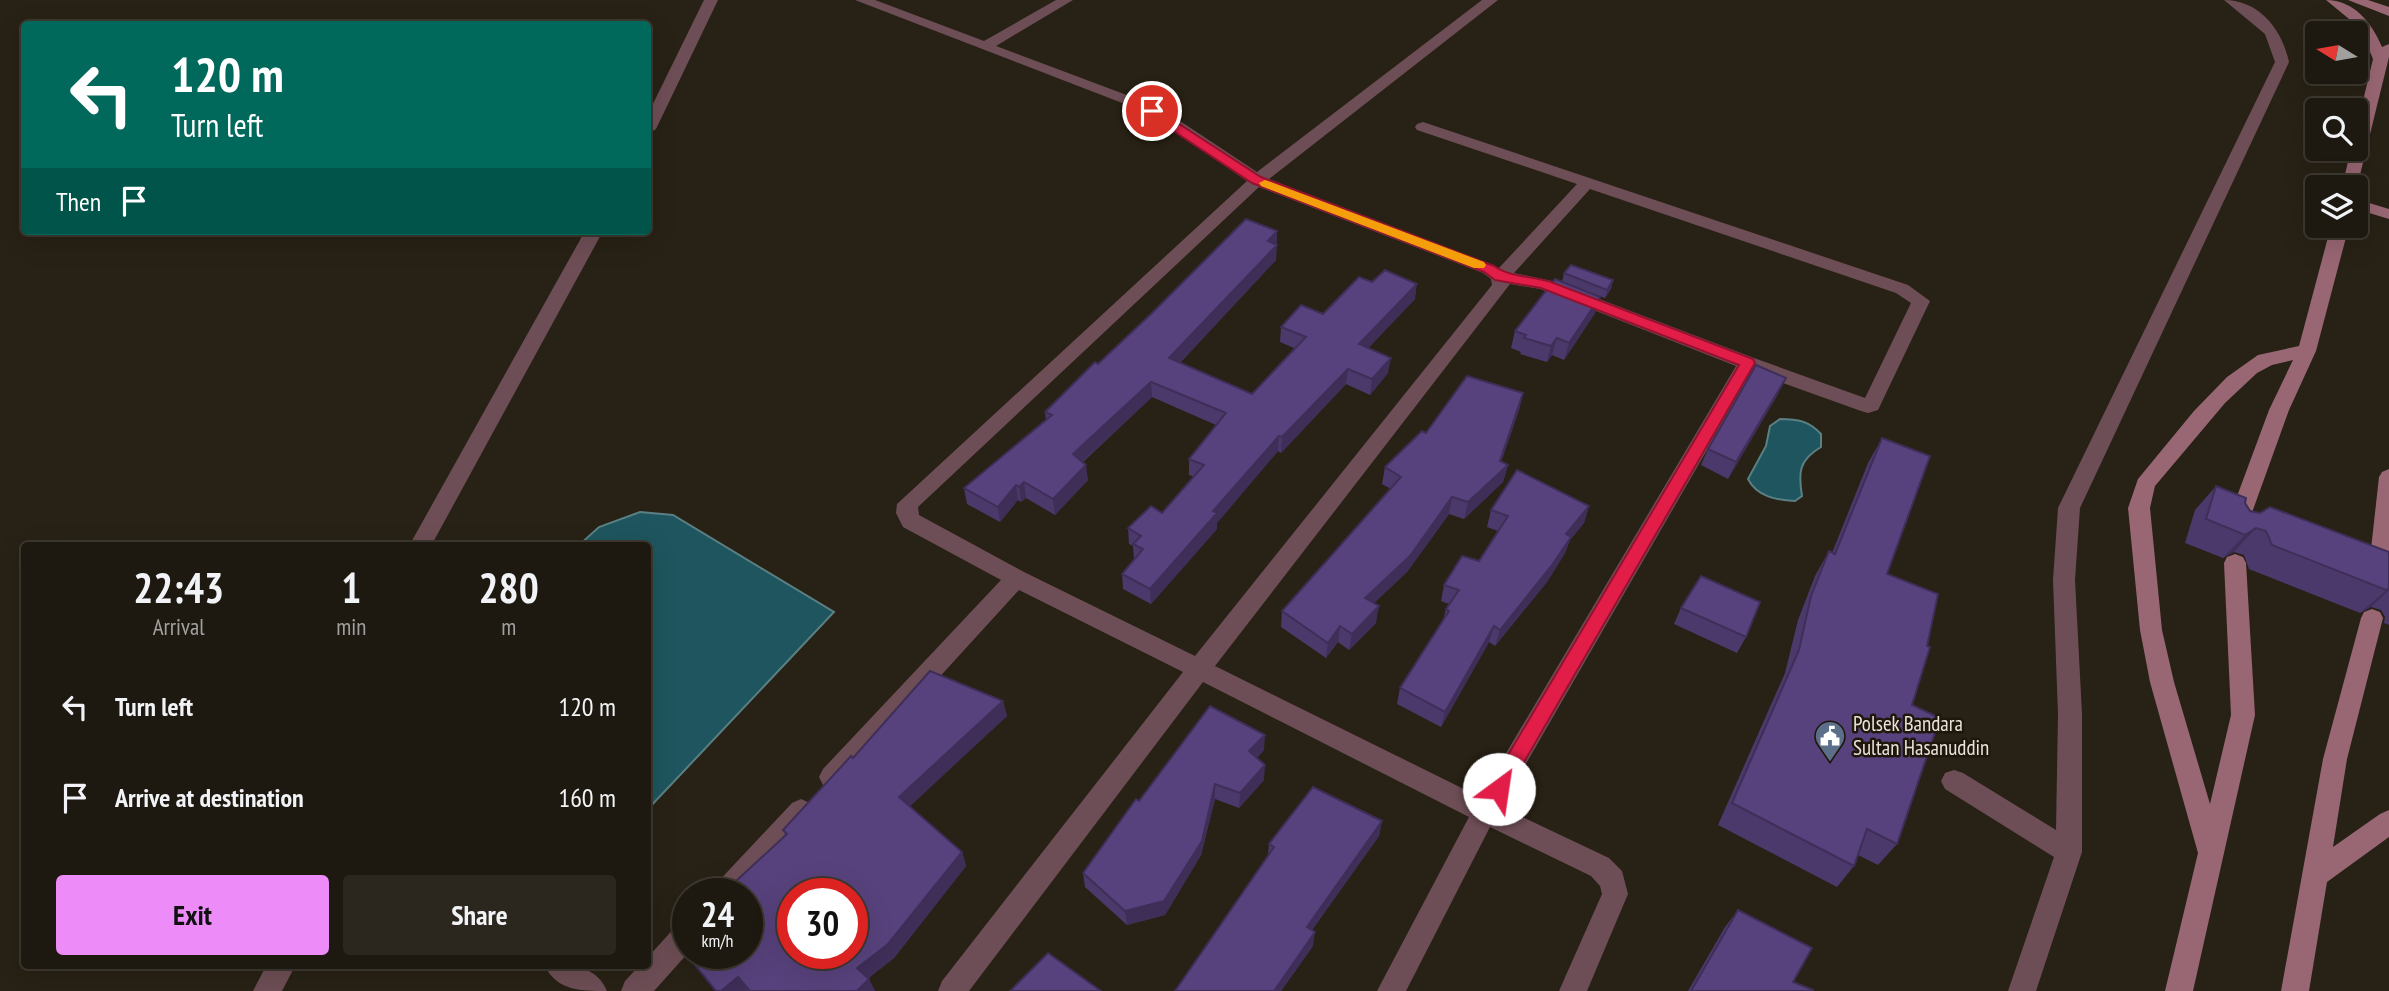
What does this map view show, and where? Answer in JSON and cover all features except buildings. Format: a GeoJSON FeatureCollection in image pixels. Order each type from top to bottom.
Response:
{"type":"FeatureCollection","features":[{"type":"Feature","properties":{"kind":"main road"},"geometry":{"type":"LineString","coordinates":[[2333,0],[2366,26],[2384,54],[2353,175]]}},
{"type":"Feature","properties":{"kind":"main road"},"geometry":{"type":"LineString","coordinates":[[2355,0],[2389,12]]}},
{"type":"Feature","properties":{"kind":"main road"},"geometry":{"type":"LineString","coordinates":[[2368,208],[2389,214]]}},
{"type":"Feature","properties":{"kind":"main road"},"geometry":{"type":"LineString","coordinates":[[2237,526],[2278,410],[2307,352],[2337,238]]}},
{"type":"Feature","properties":{"kind":"main road"},"geometry":{"type":"LineString","coordinates":[[2212,857],[2162,682],[2151,630],[2139,508],[2141,495],[2145,484],[2194,426],[2239,379],[2268,359],[2307,352]]}},
{"type":"Feature","properties":{"kind":"main road"},"geometry":{"type":"LineString","coordinates":[[2378,582],[2389,477]]}},
{"type":"Feature","properties":{"kind":"main road"},"geometry":{"type":"LineString","coordinates":[[2179,991],[2243,715],[2235,563]]}},
{"type":"Feature","properties":{"kind":"main road"},"geometry":{"type":"LineString","coordinates":[[2295,991],[2335,759],[2372,618]]}},
{"type":"Feature","properties":{"kind":"main road"},"geometry":{"type":"LineString","coordinates":[[2315,875],[2389,822]]}},
{"type":"Feature","properties":{"kind":"street"},"geometry":{"type":"LineString","coordinates":[[651,123],[710,0]]}},
{"type":"Feature","properties":{"kind":"street"},"geometry":{"type":"LineString","coordinates":[[862,0],[1136,103],[1169,120],[1257,180],[1489,269],[1500,277],[1546,285],[1868,407],[1922,301],[1902,289],[1423,127]]}},
{"type":"Feature","properties":{"kind":"street"},"geometry":{"type":"LineString","coordinates":[[985,46],[1066,0]]}},
{"type":"Feature","properties":{"kind":"street"},"geometry":{"type":"LineString","coordinates":[[1491,0],[1257,180],[908,504],[907,513],[911,521],[1016,578],[1600,867],[1613,880],[1615,894],[1573,991]]}},
{"type":"Feature","properties":{"kind":"street"},"geometry":{"type":"LineString","coordinates":[[2022,991],[2069,852],[2070,714],[2064,580],[2069,508],[2085,469],[2282,62],[2279,44],[2270,29],[2254,14],[2231,0]]}},
{"type":"Feature","properties":{"kind":"street"},"geometry":{"type":"LineString","coordinates":[[953,991],[1199,669],[1501,286],[1500,277],[1588,182]]}},
{"type":"Feature","properties":{"kind":"street"},"geometry":{"type":"LineString","coordinates":[[422,542],[592,235]]}},
{"type":"Feature","properties":{"kind":"street"},"geometry":{"type":"LineString","coordinates":[[1391,991],[1485,812],[1748,363]]}},
{"type":"Feature","properties":{"kind":"street"},"geometry":{"type":"LineString","coordinates":[[739,878],[1016,578]]}},
{"type":"Feature","properties":{"kind":"street"},"geometry":{"type":"LineString","coordinates":[[1954,781],[2069,852]]}},
{"type":"Feature","properties":{"kind":"street"},"geometry":{"type":"LineString","coordinates":[[635,991],[672,951]]}},
{"type":"Feature","properties":{"kind":"street"},"geometry":{"type":"LineString","coordinates":[[267,991],[279,969]]}},
{"type":"Feature","properties":{"kind":"street"},"geometry":{"type":"LineString","coordinates":[[563,969],[593,991]]}},
{"type":"Feature","properties":{"kind":"water"},"geometry":{"type":"Polygon","coordinates":[[[1780,419],[1803,422],[1821,434],[1821,447],[1808,457],[1802,467],[1802,496],[1795,501],[1762,494],[1748,479],[1766,446],[1770,426],[1780,419]]]}},
{"type":"Feature","properties":{"kind":"water"},"geometry":{"type":"Polygon","coordinates":[[[640,512],[673,515],[834,612],[651,806],[651,542],[582,542],[599,527],[640,512]]]}},
{"type":"Feature","properties":{"kind":"slow traffic"},"geometry":{"type":"LineString","coordinates":[[1265,183],[1479,265]]}},
{"type":"Feature","properties":{"kind":"place","name":"Polsek Bandara Sultan Hasanuddin"},"geometry":{"type":"Point","coordinates":[1830,763]}},
{"type":"Feature","properties":{"kind":"route"},"geometry":{"type":"LineString","coordinates":[[1152,111],[1257,180],[1489,269],[1500,277],[1546,285],[1748,363],[1499,789]]}}]}
